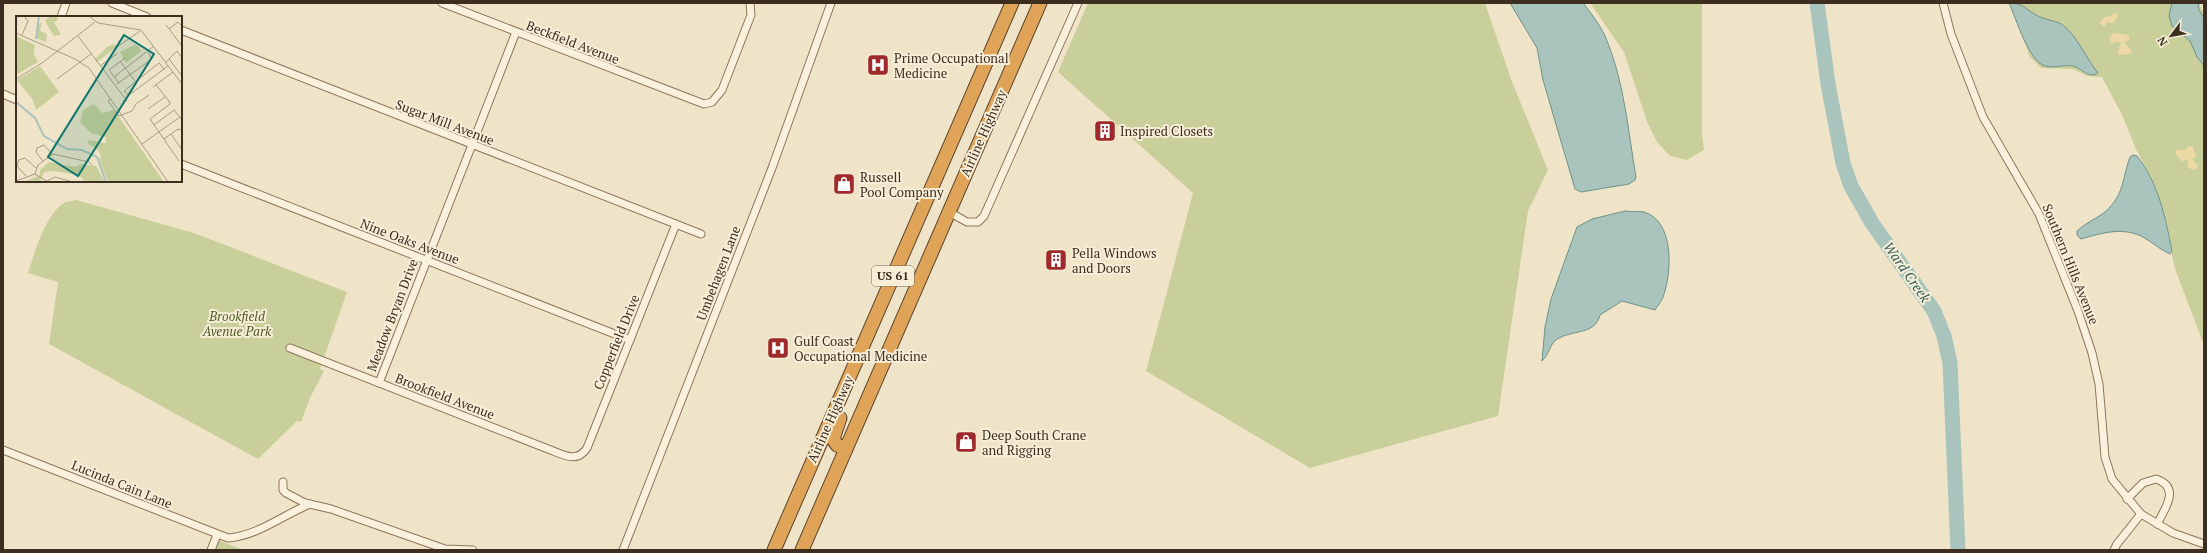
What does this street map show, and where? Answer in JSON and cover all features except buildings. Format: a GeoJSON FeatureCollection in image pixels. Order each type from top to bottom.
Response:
{"type":"FeatureCollection","features":[{"type":"Feature","properties":{"kind":"highway","name":"Airline Highway"},"geometry":{"type":"LineString","coordinates":[[774,550],[1012,3]]}},
{"type":"Feature","properties":{"kind":"highway","name":"Airline Highway"},"geometry":{"type":"LineString","coordinates":[[802,550],[1040,3]]}},
{"type":"Feature","properties":{"kind":"highway"},"geometry":{"type":"LineString","coordinates":[[846,449],[834,442],[833,432],[881,322],[898,265]]}},
{"type":"Feature","properties":{"kind":"street"},"geometry":{"type":"LineString","coordinates":[[60,16],[66,3]]}},
{"type":"Feature","properties":{"kind":"street"},"geometry":{"type":"LineString","coordinates":[[112,3],[144,16]]}},
{"type":"Feature","properties":{"kind":"street","name":"Beckfield Avenue"},"geometry":{"type":"LineString","coordinates":[[442,3],[704,104],[712,102],[722,90],[750,15],[750,3]]}},
{"type":"Feature","properties":{"kind":"street","name":"Umbehagen Lane"},"geometry":{"type":"LineString","coordinates":[[623,550],[769,174],[831,3]]}},
{"type":"Feature","properties":{"kind":"street"},"geometry":{"type":"LineString","coordinates":[[949,212],[967,222],[978,222],[984,216],[1078,3]]}},
{"type":"Feature","properties":{"kind":"street","name":"Southern Hills Avenue"},"geometry":{"type":"LineString","coordinates":[[1942,3],[1951,34],[1983,117],[2039,214],[2063,271],[2092,353],[2099,384],[2105,457],[2112,480],[2140,514],[2173,533],[2204,544]]}},
{"type":"Feature","properties":{"kind":"street","name":"Sugar Mill Avenue"},"geometry":{"type":"LineString","coordinates":[[182,30],[701,234]]}},
{"type":"Feature","properties":{"kind":"street","name":"Meadow Bryan Drive"},"geometry":{"type":"LineString","coordinates":[[379,383],[516,32]]}},
{"type":"Feature","properties":{"kind":"street"},"geometry":{"type":"LineString","coordinates":[[3,94],[16,100]]}},
{"type":"Feature","properties":{"kind":"street","name":"Nine Oaks Avenue"},"geometry":{"type":"LineString","coordinates":[[182,164],[630,340]]}},
{"type":"Feature","properties":{"kind":"street","name":"Copperfield Drive"},"geometry":{"type":"LineString","coordinates":[[570,457],[579,456],[587,448],[676,224]]}},
{"type":"Feature","properties":{"kind":"street","name":"Brookfield Avenue"},"geometry":{"type":"LineString","coordinates":[[290,348],[570,457]]}},
{"type":"Feature","properties":{"kind":"street","name":"Lucinda Cain Lane"},"geometry":{"type":"LineString","coordinates":[[3,450],[217,535],[228,538],[245,536],[293,511],[310,504]]}},
{"type":"Feature","properties":{"kind":"street"},"geometry":{"type":"LineString","coordinates":[[2127,499],[2143,483],[2156,479],[2165,484],[2169,490],[2170,498],[2157,524]]}},
{"type":"Feature","properties":{"kind":"street"},"geometry":{"type":"LineString","coordinates":[[283,482],[283,490],[292,498],[332,509],[445,549],[473,550]]}},
{"type":"Feature","properties":{"kind":"street"},"geometry":{"type":"LineString","coordinates":[[2114,550],[2140,514]]}},
{"type":"Feature","properties":{"kind":"street"},"geometry":{"type":"LineString","coordinates":[[211,550],[217,535]]}},
{"type":"Feature","properties":{"kind":"green space"},"geometry":{"type":"Polygon","coordinates":[[[1088,3],[1485,3],[1511,79],[1548,170],[1528,211],[1498,416],[1310,468],[1146,371],[1193,193],[1058,72],[1088,3]]]}},
{"type":"Feature","properties":{"kind":"green space"},"geometry":{"type":"Polygon","coordinates":[[[1590,3],[1702,3],[1702,134],[1704,150],[1687,160],[1670,156],[1657,142],[1647,122],[1624,52],[1590,3]]]}},
{"type":"Feature","properties":{"kind":"green space"},"geometry":{"type":"Polygon","coordinates":[[[2009,3],[2199,3],[2204,14],[2204,345],[2175,269],[2157,190],[2136,149],[2122,115],[2102,77],[2087,76],[2073,69],[2041,68],[2030,57],[2009,3]]]}},
{"type":"Feature","properties":{"kind":"green space","name":"Brookfield Avenue Park"},"geometry":{"type":"Polygon","coordinates":[[[76,200],[194,233],[347,292],[320,369],[324,371],[310,398],[301,422],[297,421],[258,459],[49,344],[58,282],[28,273],[37,245],[51,216],[64,203],[76,200]]]}},
{"type":"Feature","properties":{"kind":"green space"},"geometry":{"type":"Polygon","coordinates":[[[218,540],[243,550],[215,550],[218,540]]]}},
{"type":"Feature","properties":{"kind":"sand"},"geometry":{"type":"Polygon","coordinates":[[[2115,12],[2118,16],[2113,23],[2108,22],[2104,27],[2100,23],[2104,17],[2111,16],[2115,12]]]}},
{"type":"Feature","properties":{"kind":"sand"},"geometry":{"type":"Polygon","coordinates":[[[2116,33],[2129,35],[2129,40],[2124,42],[2132,52],[2127,55],[2117,54],[2121,43],[2116,41],[2112,44],[2109,39],[2112,34],[2116,33]]]}},
{"type":"Feature","properties":{"kind":"sand"},"geometry":{"type":"Polygon","coordinates":[[[2189,146],[2193,146],[2196,157],[2192,159],[2198,166],[2195,170],[2188,168],[2188,161],[2186,159],[2182,162],[2175,153],[2177,150],[2185,150],[2189,146]]]}},
{"type":"Feature","properties":{"kind":"water"},"geometry":{"type":"Polygon","coordinates":[[[1510,3],[1583,3],[1595,19],[1605,36],[1617,70],[1628,123],[1636,177],[1635,180],[1629,184],[1581,192],[1575,189],[1543,80],[1537,48],[1510,3]]]}},
{"type":"Feature","properties":{"kind":"water"},"geometry":{"type":"Polygon","coordinates":[[[2009,3],[2021,5],[2039,17],[2058,22],[2064,26],[2073,35],[2098,73],[2095,75],[2089,75],[2072,66],[2049,67],[2039,63],[2028,48],[2009,3]]]}},
{"type":"Feature","properties":{"kind":"water"},"geometry":{"type":"Polygon","coordinates":[[[2172,3],[2198,3],[2199,10],[2204,18],[2204,66],[2197,57],[2190,41],[2172,26],[2169,16],[2172,3]]]}},
{"type":"Feature","properties":{"kind":"water"},"geometry":{"type":"Polygon","coordinates":[[[2133,155],[2137,156],[2145,167],[2156,189],[2167,226],[2172,251],[2170,254],[2145,238],[2134,233],[2119,231],[2081,239],[2077,235],[2077,231],[2105,212],[2116,199],[2122,186],[2130,157],[2133,155]]]}},
{"type":"Feature","properties":{"kind":"water"},"geometry":{"type":"Polygon","coordinates":[[[1625,211],[1644,212],[1654,217],[1661,225],[1666,236],[1669,260],[1667,284],[1662,300],[1655,310],[1622,301],[1600,315],[1597,322],[1588,329],[1568,334],[1556,340],[1542,361],[1545,327],[1551,299],[1577,227],[1592,219],[1625,211]]]}},
{"type":"Feature","properties":{"kind":"waterway","name":"Ward Creek"},"geometry":{"type":"LineString","coordinates":[[1817,3],[1828,84],[1843,163],[1851,186],[1872,223],[1934,311],[1944,336],[1950,363],[1958,550]]}},
{"type":"Feature","properties":{"kind":"place","name":"Prime Occupational Medicine"},"geometry":{"type":"Point","coordinates":[878,65]}},
{"type":"Feature","properties":{"kind":"place","name":"Inspired Closets"},"geometry":{"type":"Point","coordinates":[1105,131]}},
{"type":"Feature","properties":{"kind":"place","name":"Russell Pool Company"},"geometry":{"type":"Point","coordinates":[844,184]}},
{"type":"Feature","properties":{"kind":"place","name":"Pella Windows and Doors"},"geometry":{"type":"Point","coordinates":[1056,260]}},
{"type":"Feature","properties":{"kind":"place","name":"Gulf Coast Occupational Medicine"},"geometry":{"type":"Point","coordinates":[778,348]}},
{"type":"Feature","properties":{"kind":"place","name":"Deep South Crane and Rigging"},"geometry":{"type":"Point","coordinates":[966,442]}}]}
